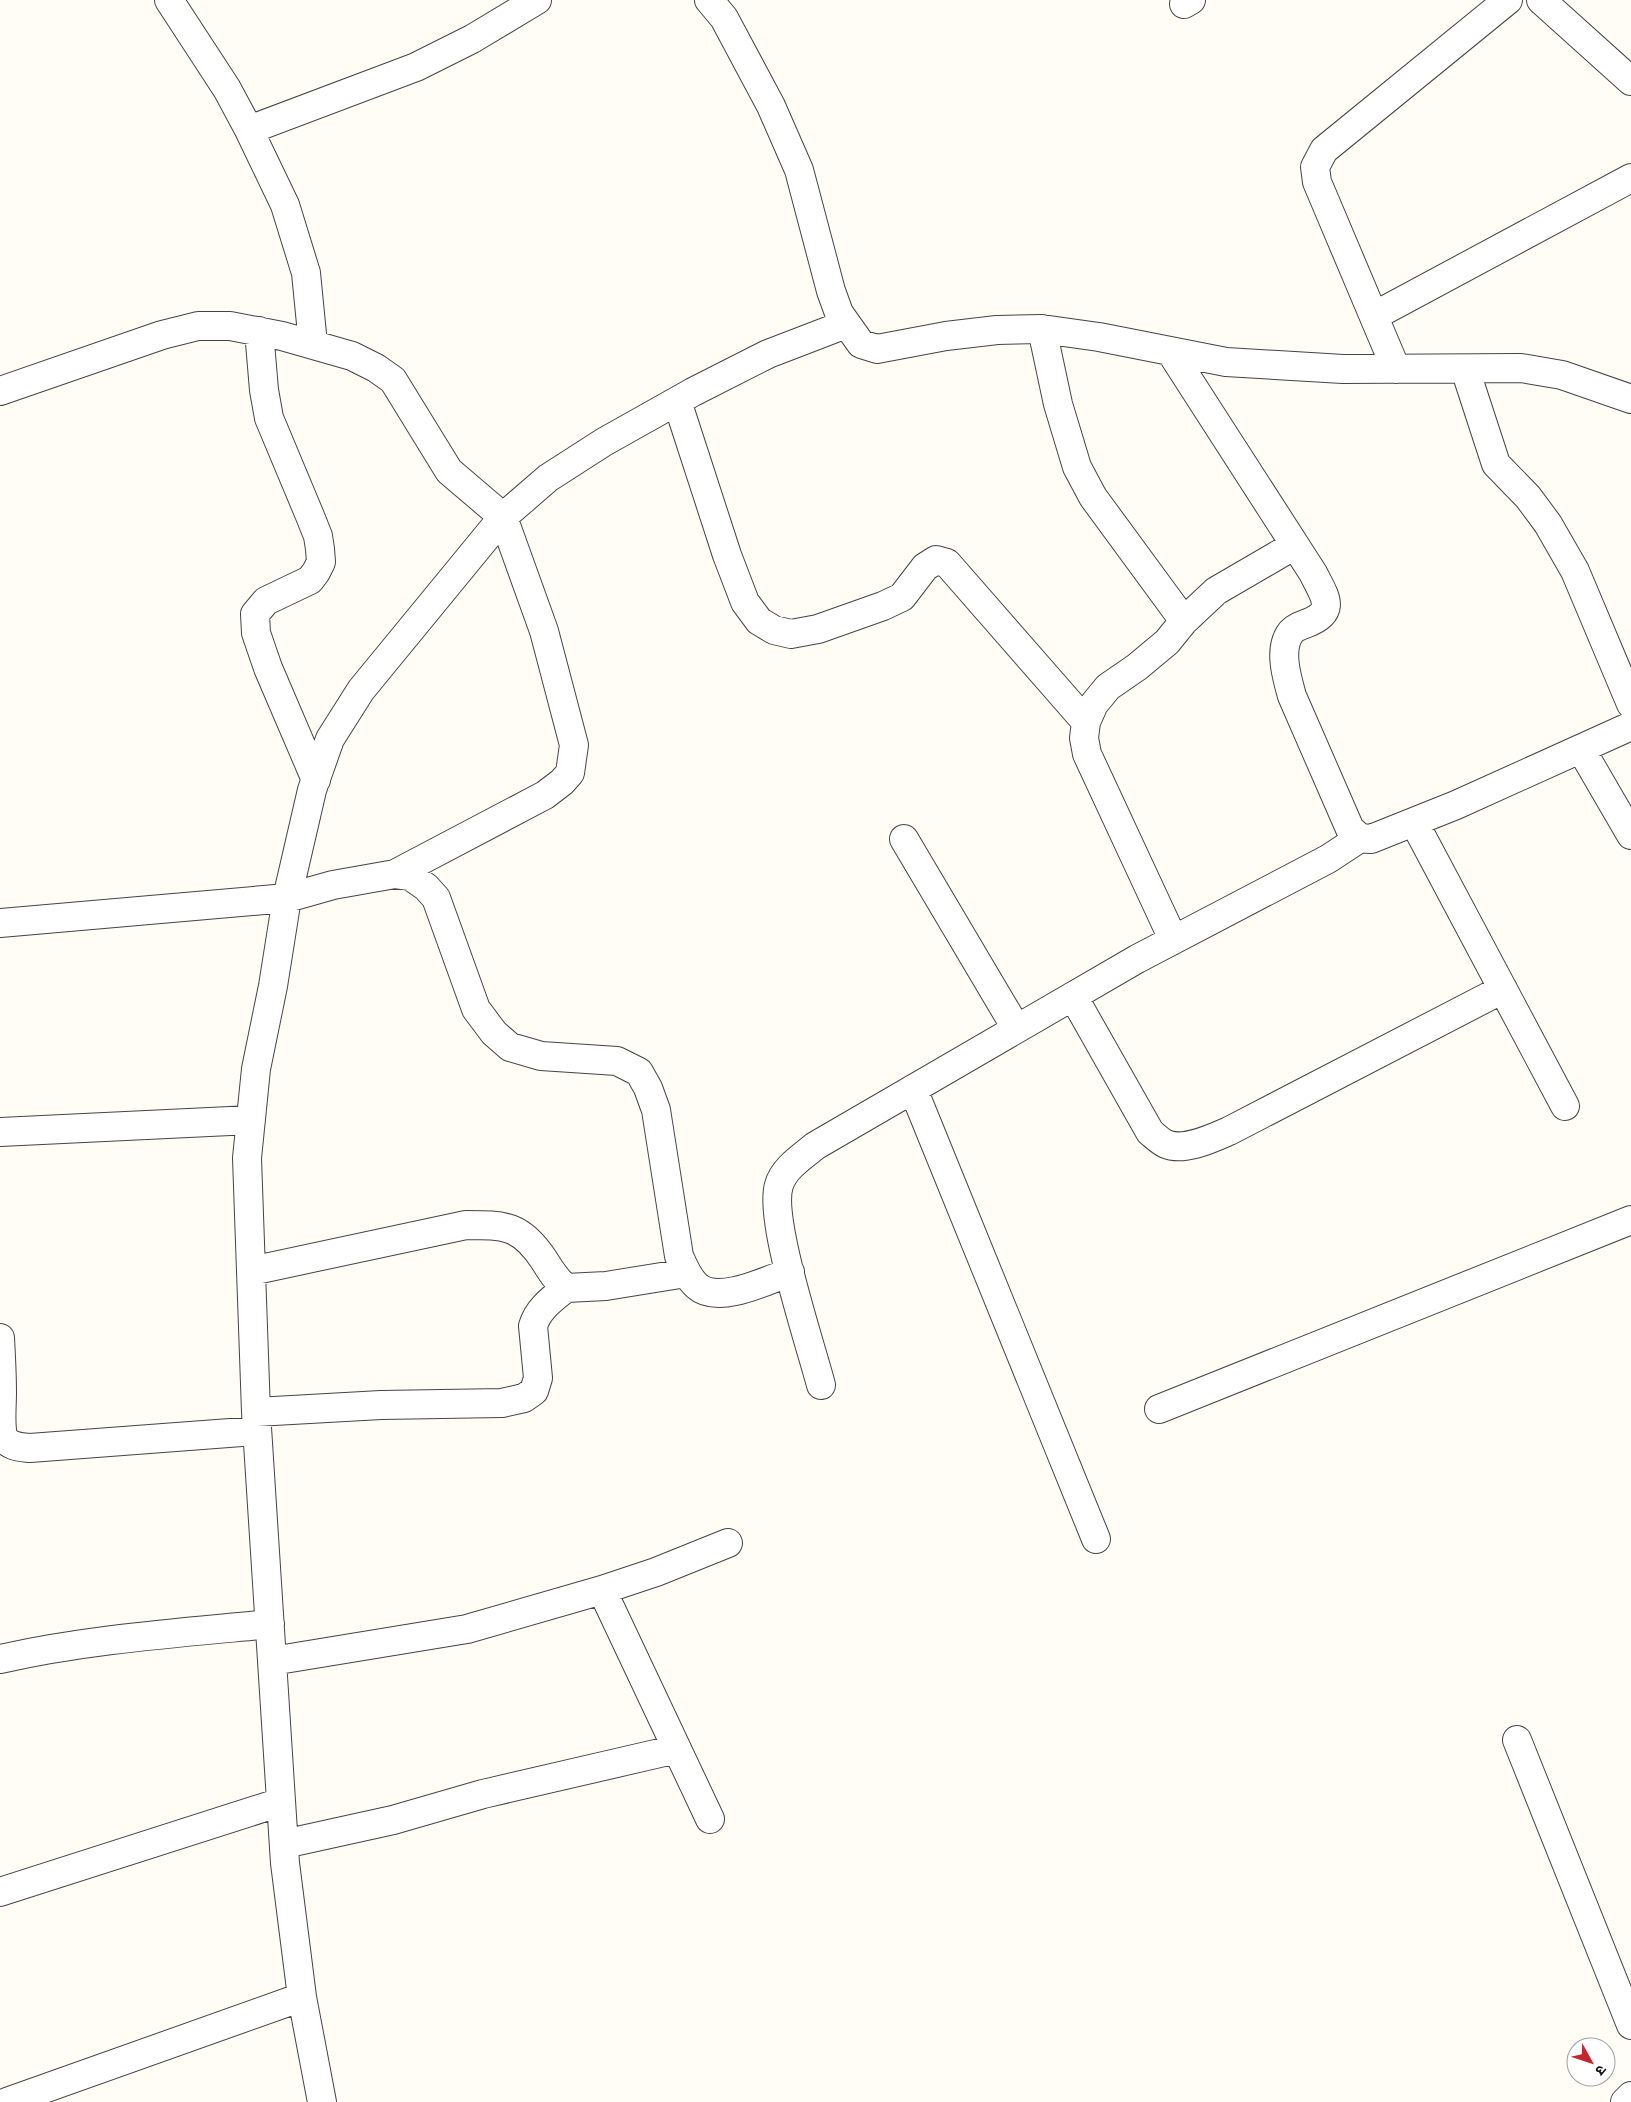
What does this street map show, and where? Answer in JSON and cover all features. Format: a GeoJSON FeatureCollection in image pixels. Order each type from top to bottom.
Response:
{"type":"FeatureCollection","features":[{"type":"Feature","properties":{"kind":"street"},"geometry":{"type":"LineString","coordinates":[[169,0],[227,89],[285,204],[306,274],[312,344]]}},
{"type":"Feature","properties":{"kind":"street"},"geometry":{"type":"LineString","coordinates":[[249,130],[416,67],[472,39],[537,0]]}},
{"type":"Feature","properties":{"kind":"street"},"geometry":{"type":"LineString","coordinates":[[708,0],[724,18],[745,54],[775,115],[799,170],[831,290],[839,313],[861,344],[877,348],[946,336],[998,330],[1042,329],[1099,337],[1226,362],[1343,369],[1521,368],[1554,374],[1631,398]]}},
{"type":"Feature","properties":{"kind":"street"},"geometry":{"type":"LineString","coordinates":[[1396,369],[1317,182],[1315,167],[1324,150],[1347,130],[1430,65],[1508,0]]}},
{"type":"Feature","properties":{"kind":"street"},"geometry":{"type":"LineString","coordinates":[[1541,0],[1631,81]]}},
{"type":"Feature","properties":{"kind":"street"},"geometry":{"type":"LineString","coordinates":[[1374,316],[1631,178]]}},
{"type":"Feature","properties":{"kind":"street"},"geometry":{"type":"LineString","coordinates":[[322,2102],[302,1997],[285,1863],[256,1422],[247,1158],[256,1069],[273,986],[287,898],[297,849],[316,780],[330,739],[361,690],[503,517],[548,478],[604,442],[677,401],[768,354],[846,324]]}},
{"type":"Feature","properties":{"kind":"street"},"geometry":{"type":"LineString","coordinates":[[0,391],[162,335],[198,326],[230,326],[312,344],[352,356],[376,368],[393,380],[449,471],[503,517],[544,631],[574,745],[570,773],[545,795],[394,874]]}},
{"type":"Feature","properties":{"kind":"street"},"geometry":{"type":"LineString","coordinates":[[1042,329],[1058,404],[1077,466],[1093,497],[1184,621]]}},
{"type":"Feature","properties":{"kind":"street"},"geometry":{"type":"LineString","coordinates":[[259,331],[264,390],[269,418],[318,536],[321,562],[310,580],[266,601],[261,606],[255,614],[256,633],[268,668],[316,780]]}},
{"type":"Feature","properties":{"kind":"street"},"geometry":{"type":"LineString","coordinates":[[1170,351],[1313,573],[1326,600],[1326,608],[1322,616],[1298,626],[1289,633],[1286,642],[1286,674],[1292,696],[1350,829],[1360,838],[1371,839],[1414,822],[1631,726]]}},
{"type":"Feature","properties":{"kind":"street"},"geometry":{"type":"LineString","coordinates":[[1465,369],[1496,464],[1528,497],[1548,524],[1575,572],[1631,704]]}},
{"type":"Feature","properties":{"kind":"street"},"geometry":{"type":"LineString","coordinates":[[677,401],[727,555],[746,602],[759,621],[774,630],[791,634],[818,630],[858,616],[902,597],[925,568],[936,560],[946,563],[1086,722]]}},
{"type":"Feature","properties":{"kind":"street"},"geometry":{"type":"LineString","coordinates":[[1173,940],[1087,754],[1084,738],[1086,722],[1094,704],[1108,687],[1137,667],[1167,642],[1184,621],[1216,591],[1295,545]]}},
{"type":"Feature","properties":{"kind":"street"},"geometry":{"type":"LineString","coordinates":[[1581,748],[1631,835]]}},
{"type":"Feature","properties":{"kind":"street"},"geometry":{"type":"LineString","coordinates":[[1414,822],[1565,1106]]}},
{"type":"Feature","properties":{"kind":"street"},"geometry":{"type":"LineString","coordinates":[[904,838],[1016,1028]]}},
{"type":"Feature","properties":{"kind":"street"},"geometry":{"type":"LineString","coordinates":[[821,1385],[790,1272],[777,1210],[779,1185],[789,1168],[815,1146],[1016,1028],[1173,940],[1328,859],[1360,838]]}},
{"type":"Feature","properties":{"kind":"street"},"geometry":{"type":"LineString","coordinates":[[0,923],[287,898],[333,885],[394,874],[410,876],[426,887],[436,898],[476,1009],[494,1033],[510,1047],[541,1056],[617,1061],[639,1072],[648,1088],[656,1110],[672,1223],[679,1256],[686,1272],[698,1287],[713,1294],[730,1292],[790,1272]]}},
{"type":"Feature","properties":{"kind":"street"},"geometry":{"type":"LineString","coordinates":[[1073,996],[1150,1132],[1167,1145],[1184,1145],[1203,1143],[1229,1131],[1503,989]]}},
{"type":"Feature","properties":{"kind":"street"},"geometry":{"type":"LineString","coordinates":[[913,1089],[1096,1540]]}},
{"type":"Feature","properties":{"kind":"street"},"geometry":{"type":"LineString","coordinates":[[0,1132],[251,1120]]}},
{"type":"Feature","properties":{"kind":"street"},"geometry":{"type":"LineString","coordinates":[[1159,1409],[1631,1220]]}},
{"type":"Feature","properties":{"kind":"street"},"geometry":{"type":"LineString","coordinates":[[251,1271],[466,1225],[501,1225],[519,1233],[536,1248],[556,1280],[566,1288]]}},
{"type":"Feature","properties":{"kind":"street"},"geometry":{"type":"LineString","coordinates":[[0,1338],[1,1427],[3,1436],[8,1443],[30,1448],[256,1422],[382,1404],[502,1403],[524,1398],[534,1391],[538,1378],[533,1326],[535,1318],[551,1300],[566,1288],[606,1286],[686,1272]]}},
{"type":"Feature","properties":{"kind":"street"},"geometry":{"type":"LineString","coordinates":[[272,1661],[467,1629],[602,1590],[656,1572],[728,1543]]}},
{"type":"Feature","properties":{"kind":"street"},"geometry":{"type":"LineString","coordinates":[[602,1590],[710,1819]]}},
{"type":"Feature","properties":{"kind":"street"},"geometry":{"type":"LineString","coordinates":[[0,1659],[50,1648],[92,1642],[270,1624]]}},
{"type":"Feature","properties":{"kind":"street"},"geometry":{"type":"LineString","coordinates":[[1517,1740],[1631,2025]]}},
{"type":"Feature","properties":{"kind":"street"},"geometry":{"type":"LineString","coordinates":[[284,1844],[393,1820],[483,1794],[677,1749]]}},
{"type":"Feature","properties":{"kind":"street"},"geometry":{"type":"LineString","coordinates":[[0,1892],[282,1802]]}},
{"type":"Feature","properties":{"kind":"street"},"geometry":{"type":"LineString","coordinates":[[7,2102],[302,1997]]}},
{"type":"Feature","properties":{"kind":"street"},"geometry":{"type":"LineString","coordinates":[[1625,2102],[1631,2096]]}}]}
